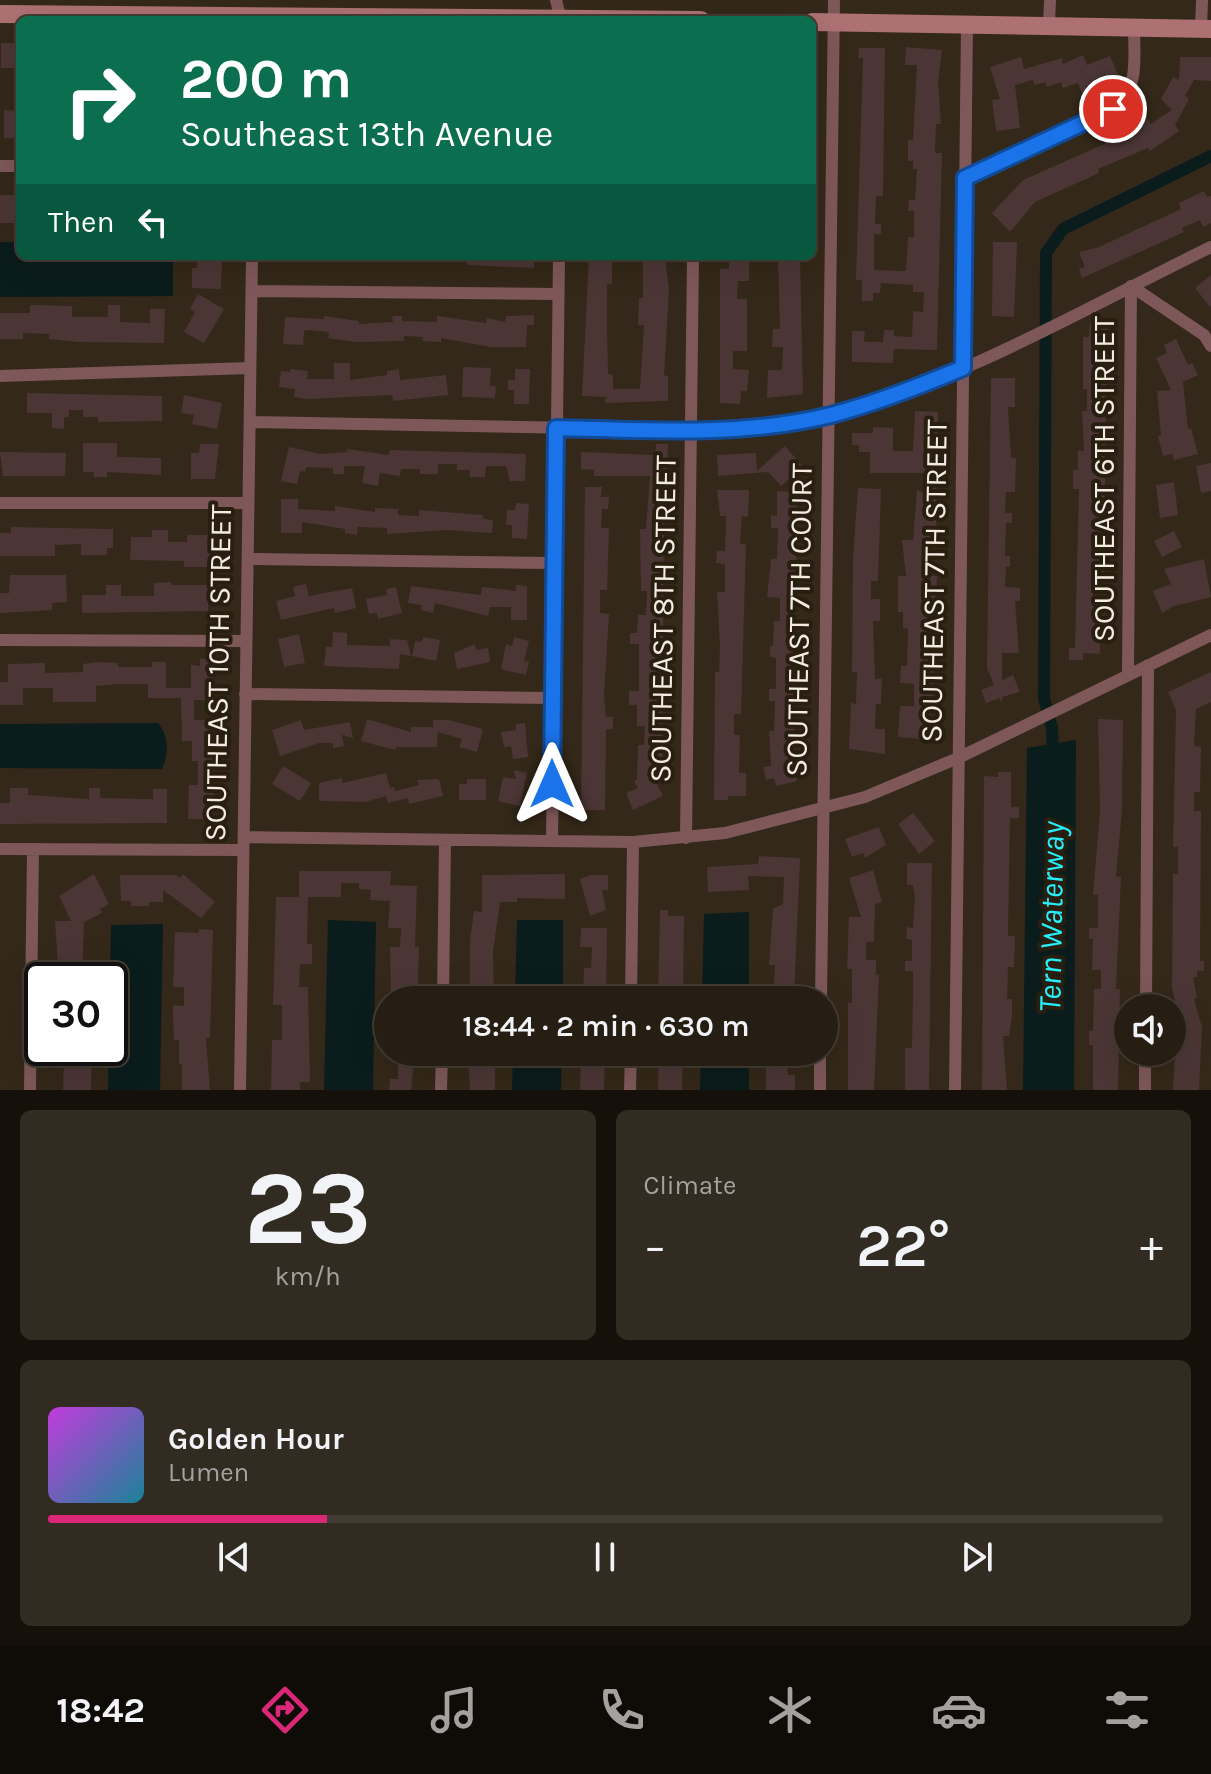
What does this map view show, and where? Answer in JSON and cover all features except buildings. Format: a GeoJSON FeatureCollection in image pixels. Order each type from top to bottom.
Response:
{"type":"FeatureCollection","features":[{"type":"Feature","properties":{"kind":"street","name":"SOUTHEAST 7TH COURT"},"geometry":{"type":"LineString","coordinates":[[821,986],[828,416],[822,22],[834,0]]}},
{"type":"Feature","properties":{"kind":"street"},"geometry":{"type":"LineString","coordinates":[[1049,25],[1050,0]]}},
{"type":"Feature","properties":{"kind":"street"},"geometry":{"type":"LineString","coordinates":[[822,22],[1206,29],[1202,0]]}},
{"type":"Feature","properties":{"kind":"street"},"geometry":{"type":"LineString","coordinates":[[0,14],[256,11],[618,16]]}},
{"type":"Feature","properties":{"kind":"street","name":"SOUTHEAST 7TH STREET"},"geometry":{"type":"LineString","coordinates":[[955,1090],[967,24]]}},
{"type":"Feature","properties":{"kind":"street"},"geometry":{"type":"LineString","coordinates":[[965,178],[1113,109],[1127,99],[1133,84],[1134,27]]}},
{"type":"Feature","properties":{"kind":"street"},"geometry":{"type":"LineString","coordinates":[[250,422],[691,430],[763,426],[828,416],[963,368],[1211,247]]}},
{"type":"Feature","properties":{"kind":"street","name":"SOUTHEAST 10TH STREET"},"geometry":{"type":"LineString","coordinates":[[240,1090],[252,260]]}},
{"type":"Feature","properties":{"kind":"street"},"geometry":{"type":"LineString","coordinates":[[552,841],[559,260]]}},
{"type":"Feature","properties":{"kind":"street","name":"SOUTHEAST 8TH STREET"},"geometry":{"type":"LineString","coordinates":[[686,838],[693,260]]}},
{"type":"Feature","properties":{"kind":"street"},"geometry":{"type":"LineString","coordinates":[[1131,286],[1204,335],[1211,346]]}},
{"type":"Feature","properties":{"kind":"street","name":"SOUTHEAST 6TH STREET"},"geometry":{"type":"LineString","coordinates":[[1128,673],[1131,286]]}},
{"type":"Feature","properties":{"kind":"street"},"geometry":{"type":"LineString","coordinates":[[252,291],[558,294]]}},
{"type":"Feature","properties":{"kind":"street"},"geometry":{"type":"LineString","coordinates":[[0,376],[250,368]]}},
{"type":"Feature","properties":{"kind":"street"},"geometry":{"type":"LineString","coordinates":[[0,503],[247,503]]}},
{"type":"Feature","properties":{"kind":"street"},"geometry":{"type":"LineString","coordinates":[[248,559],[554,563]]}},
{"type":"Feature","properties":{"kind":"street"},"geometry":{"type":"LineString","coordinates":[[0,849],[445,840],[633,842],[725,833],[823,811],[958,758],[1060,705],[1211,635]]}},
{"type":"Feature","properties":{"kind":"street"},"geometry":{"type":"LineString","coordinates":[[0,640],[245,641]]}},
{"type":"Feature","properties":{"kind":"street","name":"SOUTHEAST 6TH STREET"},"geometry":{"type":"LineString","coordinates":[[1146,994],[1148,665]]}},
{"type":"Feature","properties":{"kind":"street"},"geometry":{"type":"LineString","coordinates":[[245,694],[552,698]]}},
{"type":"Feature","properties":{"kind":"street"},"geometry":{"type":"LineString","coordinates":[[443,986],[445,840]]}},
{"type":"Feature","properties":{"kind":"street"},"geometry":{"type":"LineString","coordinates":[[631,986],[633,842]]}},
{"type":"Feature","properties":{"kind":"street"},"geometry":{"type":"LineString","coordinates":[[30,1090],[33,849]]}},
{"type":"Feature","properties":{"kind":"street"},"geometry":{"type":"LineString","coordinates":[[441,1090],[442,1066]]}},
{"type":"Feature","properties":{"kind":"street"},"geometry":{"type":"LineString","coordinates":[[630,1090],[631,1066]]}},
{"type":"Feature","properties":{"kind":"street"},"geometry":{"type":"LineString","coordinates":[[820,1066],[820,1090]]}},
{"type":"Feature","properties":{"kind":"street"},"geometry":{"type":"LineString","coordinates":[[1145,1066],[1145,1090]]}},
{"type":"Feature","properties":{"kind":"water"},"geometry":{"type":"Polygon","coordinates":[[[0,242],[16,242],[16,260],[173,260],[173,296],[0,297],[0,242]]]}},
{"type":"Feature","properties":{"kind":"water"},"geometry":{"type":"Polygon","coordinates":[[[158,723],[167,745],[162,769],[0,768],[0,724],[158,723]]]}},
{"type":"Feature","properties":{"kind":"water","name":"Tern Waterway"},"geometry":{"type":"Polygon","coordinates":[[[1076,740],[1074,1090],[1023,1090],[1027,748],[1076,740]]]}},
{"type":"Feature","properties":{"kind":"water"},"geometry":{"type":"Polygon","coordinates":[[[749,912],[749,986],[702,986],[704,914],[749,912]]]}},
{"type":"Feature","properties":{"kind":"water"},"geometry":{"type":"Polygon","coordinates":[[[328,920],[376,922],[373,1090],[324,1090],[328,920]]]}},
{"type":"Feature","properties":{"kind":"water"},"geometry":{"type":"Polygon","coordinates":[[[517,920],[563,920],[563,986],[515,986],[517,920]]]}},
{"type":"Feature","properties":{"kind":"water"},"geometry":{"type":"Polygon","coordinates":[[[163,924],[160,1090],[108,1090],[108,1066],[128,1066],[128,962],[110,962],[111,925],[163,924]]]}},
{"type":"Feature","properties":{"kind":"water"},"geometry":{"type":"Polygon","coordinates":[[[513,1066],[562,1066],[561,1090],[512,1090],[513,1066]]]}},
{"type":"Feature","properties":{"kind":"water"},"geometry":{"type":"Polygon","coordinates":[[[701,1066],[749,1066],[749,1090],[700,1090],[701,1066]]]}},
{"type":"Feature","properties":{"kind":"waterway"},"geometry":{"type":"LineString","coordinates":[[1053,758],[1052,728],[1044,698],[1046,253],[1063,229],[1211,156]]}},
{"type":"Feature","properties":{"kind":"route"},"geometry":{"type":"LineString","coordinates":[[552,784],[556,428],[691,430],[763,426],[828,416],[963,368],[965,178],[1113,109]]}}]}
